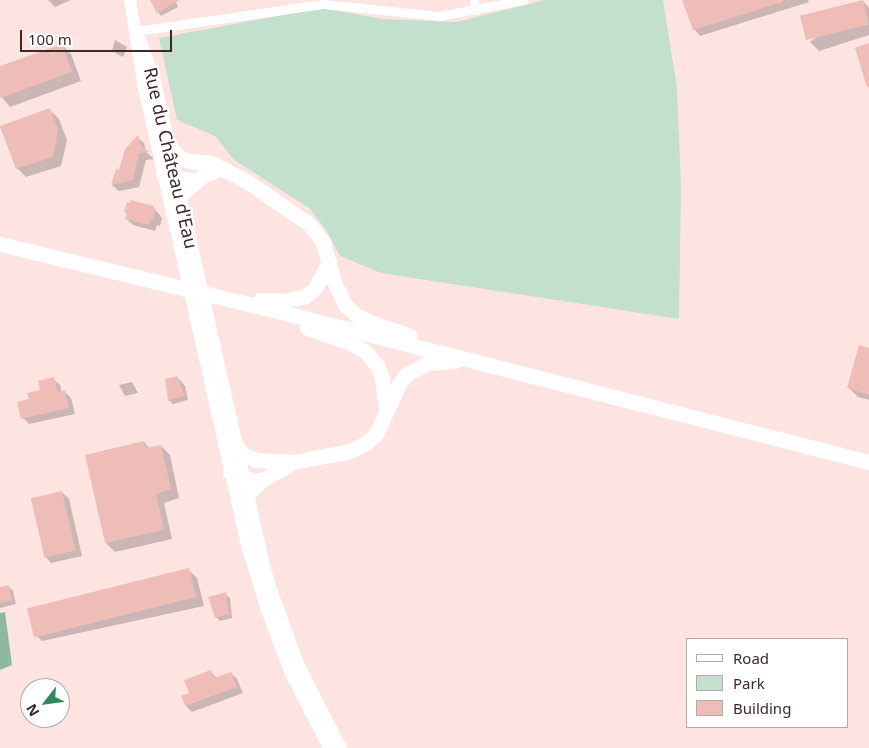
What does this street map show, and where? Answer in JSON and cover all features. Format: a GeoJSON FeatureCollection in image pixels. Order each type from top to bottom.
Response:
{"type":"FeatureCollection","features":[{"type":"Feature","properties":{"kind":"main road","name":"Rue du Château d'Eau"},"geometry":{"type":"LineString","coordinates":[[130,0],[141,73],[176,170],[181,194],[188,259]]}},
{"type":"Feature","properties":{"kind":"main road","name":"Rue du Château d'Eau"},"geometry":{"type":"LineString","coordinates":[[136,31],[155,82],[170,147]]}},
{"type":"Feature","properties":{"kind":"main road"},"geometry":{"type":"LineString","coordinates":[[170,147],[180,158],[176,170]]}},
{"type":"Feature","properties":{"kind":"main road"},"geometry":{"type":"LineString","coordinates":[[176,170],[211,163],[248,182],[309,224],[323,242],[338,294],[345,305],[356,315],[370,322],[411,336],[418,347]]}},
{"type":"Feature","properties":{"kind":"main road"},"geometry":{"type":"LineString","coordinates":[[181,194],[195,180],[221,168]]}},
{"type":"Feature","properties":{"kind":"main road","name":"Rue du Château d'Eau"},"geometry":{"type":"LineString","coordinates":[[176,170],[188,259]]}},
{"type":"Feature","properties":{"kind":"main road"},"geometry":{"type":"LineString","coordinates":[[176,170],[195,180]]}},
{"type":"Feature","properties":{"kind":"main road"},"geometry":{"type":"LineString","coordinates":[[0,244],[273,310],[869,462]]}},
{"type":"Feature","properties":{"kind":"main road"},"geometry":{"type":"LineString","coordinates":[[188,259],[238,472],[247,495],[263,563],[286,633],[316,702],[341,748]]}},
{"type":"Feature","properties":{"kind":"main road"},"geometry":{"type":"LineString","coordinates":[[241,303],[264,299],[283,301],[306,296],[315,288],[329,262]]}},
{"type":"Feature","properties":{"kind":"main road"},"geometry":{"type":"LineString","coordinates":[[273,310],[291,322],[351,343],[366,352],[378,367],[382,378],[386,413]]}},
{"type":"Feature","properties":{"kind":"main road"},"geometry":{"type":"LineString","coordinates":[[201,317],[236,445],[246,540],[266,607],[290,672],[329,748]]}},
{"type":"Feature","properties":{"kind":"main road"},"geometry":{"type":"LineString","coordinates":[[236,445],[241,453],[256,460],[293,462],[350,451],[366,443],[376,434],[400,382],[413,370],[428,363],[472,361]]}},
{"type":"Feature","properties":{"kind":"main road"},"geometry":{"type":"LineString","coordinates":[[238,472],[256,460]]}},
{"type":"Feature","properties":{"kind":"main road"},"geometry":{"type":"LineString","coordinates":[[247,495],[262,480],[293,462]]}},
{"type":"Feature","properties":{"kind":"main road"},"geometry":{"type":"LineString","coordinates":[[238,472],[253,480],[262,480]]}},
{"type":"Feature","properties":{"kind":"street"},"geometry":{"type":"LineString","coordinates":[[474,0],[476,10]]}},
{"type":"Feature","properties":{"kind":"street"},"geometry":{"type":"LineString","coordinates":[[136,31],[343,2],[439,16],[523,0]]}},
{"type":"Feature","properties":{"kind":"green space"},"geometry":{"type":"Polygon","coordinates":[[[545,0],[663,0],[677,88],[681,186],[679,319],[381,273],[340,256],[326,230],[309,208],[234,160],[215,136],[177,120],[159,38],[321,8],[383,19],[456,22],[545,0]]]}},
{"type":"Feature","properties":{"kind":"shaded area"},"geometry":{"type":"Polygon","coordinates":[[[5,612],[12,665],[0,670],[0,613],[5,612]]]}},
{"type":"Feature","properties":{"kind":"building"},"geometry":{"type":"Polygon","coordinates":[[[150,0],[180,0],[157,13],[150,0]]]}},
{"type":"Feature","properties":{"kind":"building"},"geometry":{"type":"Polygon","coordinates":[[[682,0],[783,0],[783,2],[693,30],[682,0]]]}},
{"type":"Feature","properties":{"kind":"building"},"geometry":{"type":"Polygon","coordinates":[[[863,0],[869,24],[806,40],[800,16],[863,0]]]}},
{"type":"Feature","properties":{"kind":"building"},"geometry":{"type":"Polygon","coordinates":[[[869,43],[869,87],[867,87],[855,48],[869,43]]]}},
{"type":"Feature","properties":{"kind":"building"},"geometry":{"type":"Polygon","coordinates":[[[62,44],[72,72],[0,98],[0,66],[62,44]]]}},
{"type":"Feature","properties":{"kind":"building"},"geometry":{"type":"Polygon","coordinates":[[[50,108],[58,130],[53,157],[16,169],[0,126],[50,108]]]}},
{"type":"Feature","properties":{"kind":"building"},"geometry":{"type":"Polygon","coordinates":[[[138,135],[141,146],[149,152],[139,153],[133,180],[111,185],[116,169],[119,170],[125,149],[138,135]]]}},
{"type":"Feature","properties":{"kind":"building"},"geometry":{"type":"Polygon","coordinates":[[[130,200],[154,206],[153,209],[156,210],[153,220],[150,219],[149,225],[125,219],[127,213],[124,212],[127,202],[130,203],[130,200]]]}},
{"type":"Feature","properties":{"kind":"building"},"geometry":{"type":"Polygon","coordinates":[[[859,345],[869,348],[869,395],[847,388],[859,345]]]}},
{"type":"Feature","properties":{"kind":"building"},"geometry":{"type":"Polygon","coordinates":[[[177,376],[185,396],[168,401],[165,379],[177,376]]]}},
{"type":"Feature","properties":{"kind":"building"},"geometry":{"type":"Polygon","coordinates":[[[54,377],[58,392],[65,390],[69,408],[21,419],[17,402],[29,399],[27,393],[40,390],[38,381],[54,377]]]}},
{"type":"Feature","properties":{"kind":"building"},"geometry":{"type":"Polygon","coordinates":[[[144,441],[146,448],[161,445],[171,489],[156,494],[164,530],[105,543],[85,455],[144,441]]]}},
{"type":"Feature","properties":{"kind":"building"},"geometry":{"type":"Polygon","coordinates":[[[62,491],[76,550],[45,558],[31,498],[62,491]]]}},
{"type":"Feature","properties":{"kind":"building"},"geometry":{"type":"Polygon","coordinates":[[[189,568],[196,597],[34,638],[27,608],[189,568]]]}},
{"type":"Feature","properties":{"kind":"building"},"geometry":{"type":"Polygon","coordinates":[[[9,585],[12,600],[0,603],[0,587],[9,585]]]}},
{"type":"Feature","properties":{"kind":"building"},"geometry":{"type":"Polygon","coordinates":[[[226,592],[229,614],[215,618],[208,597],[226,592]]]}},
{"type":"Feature","properties":{"kind":"building"},"geometry":{"type":"Polygon","coordinates":[[[211,670],[214,678],[231,672],[237,687],[185,706],[181,696],[189,693],[184,680],[211,670]]]}}]}
